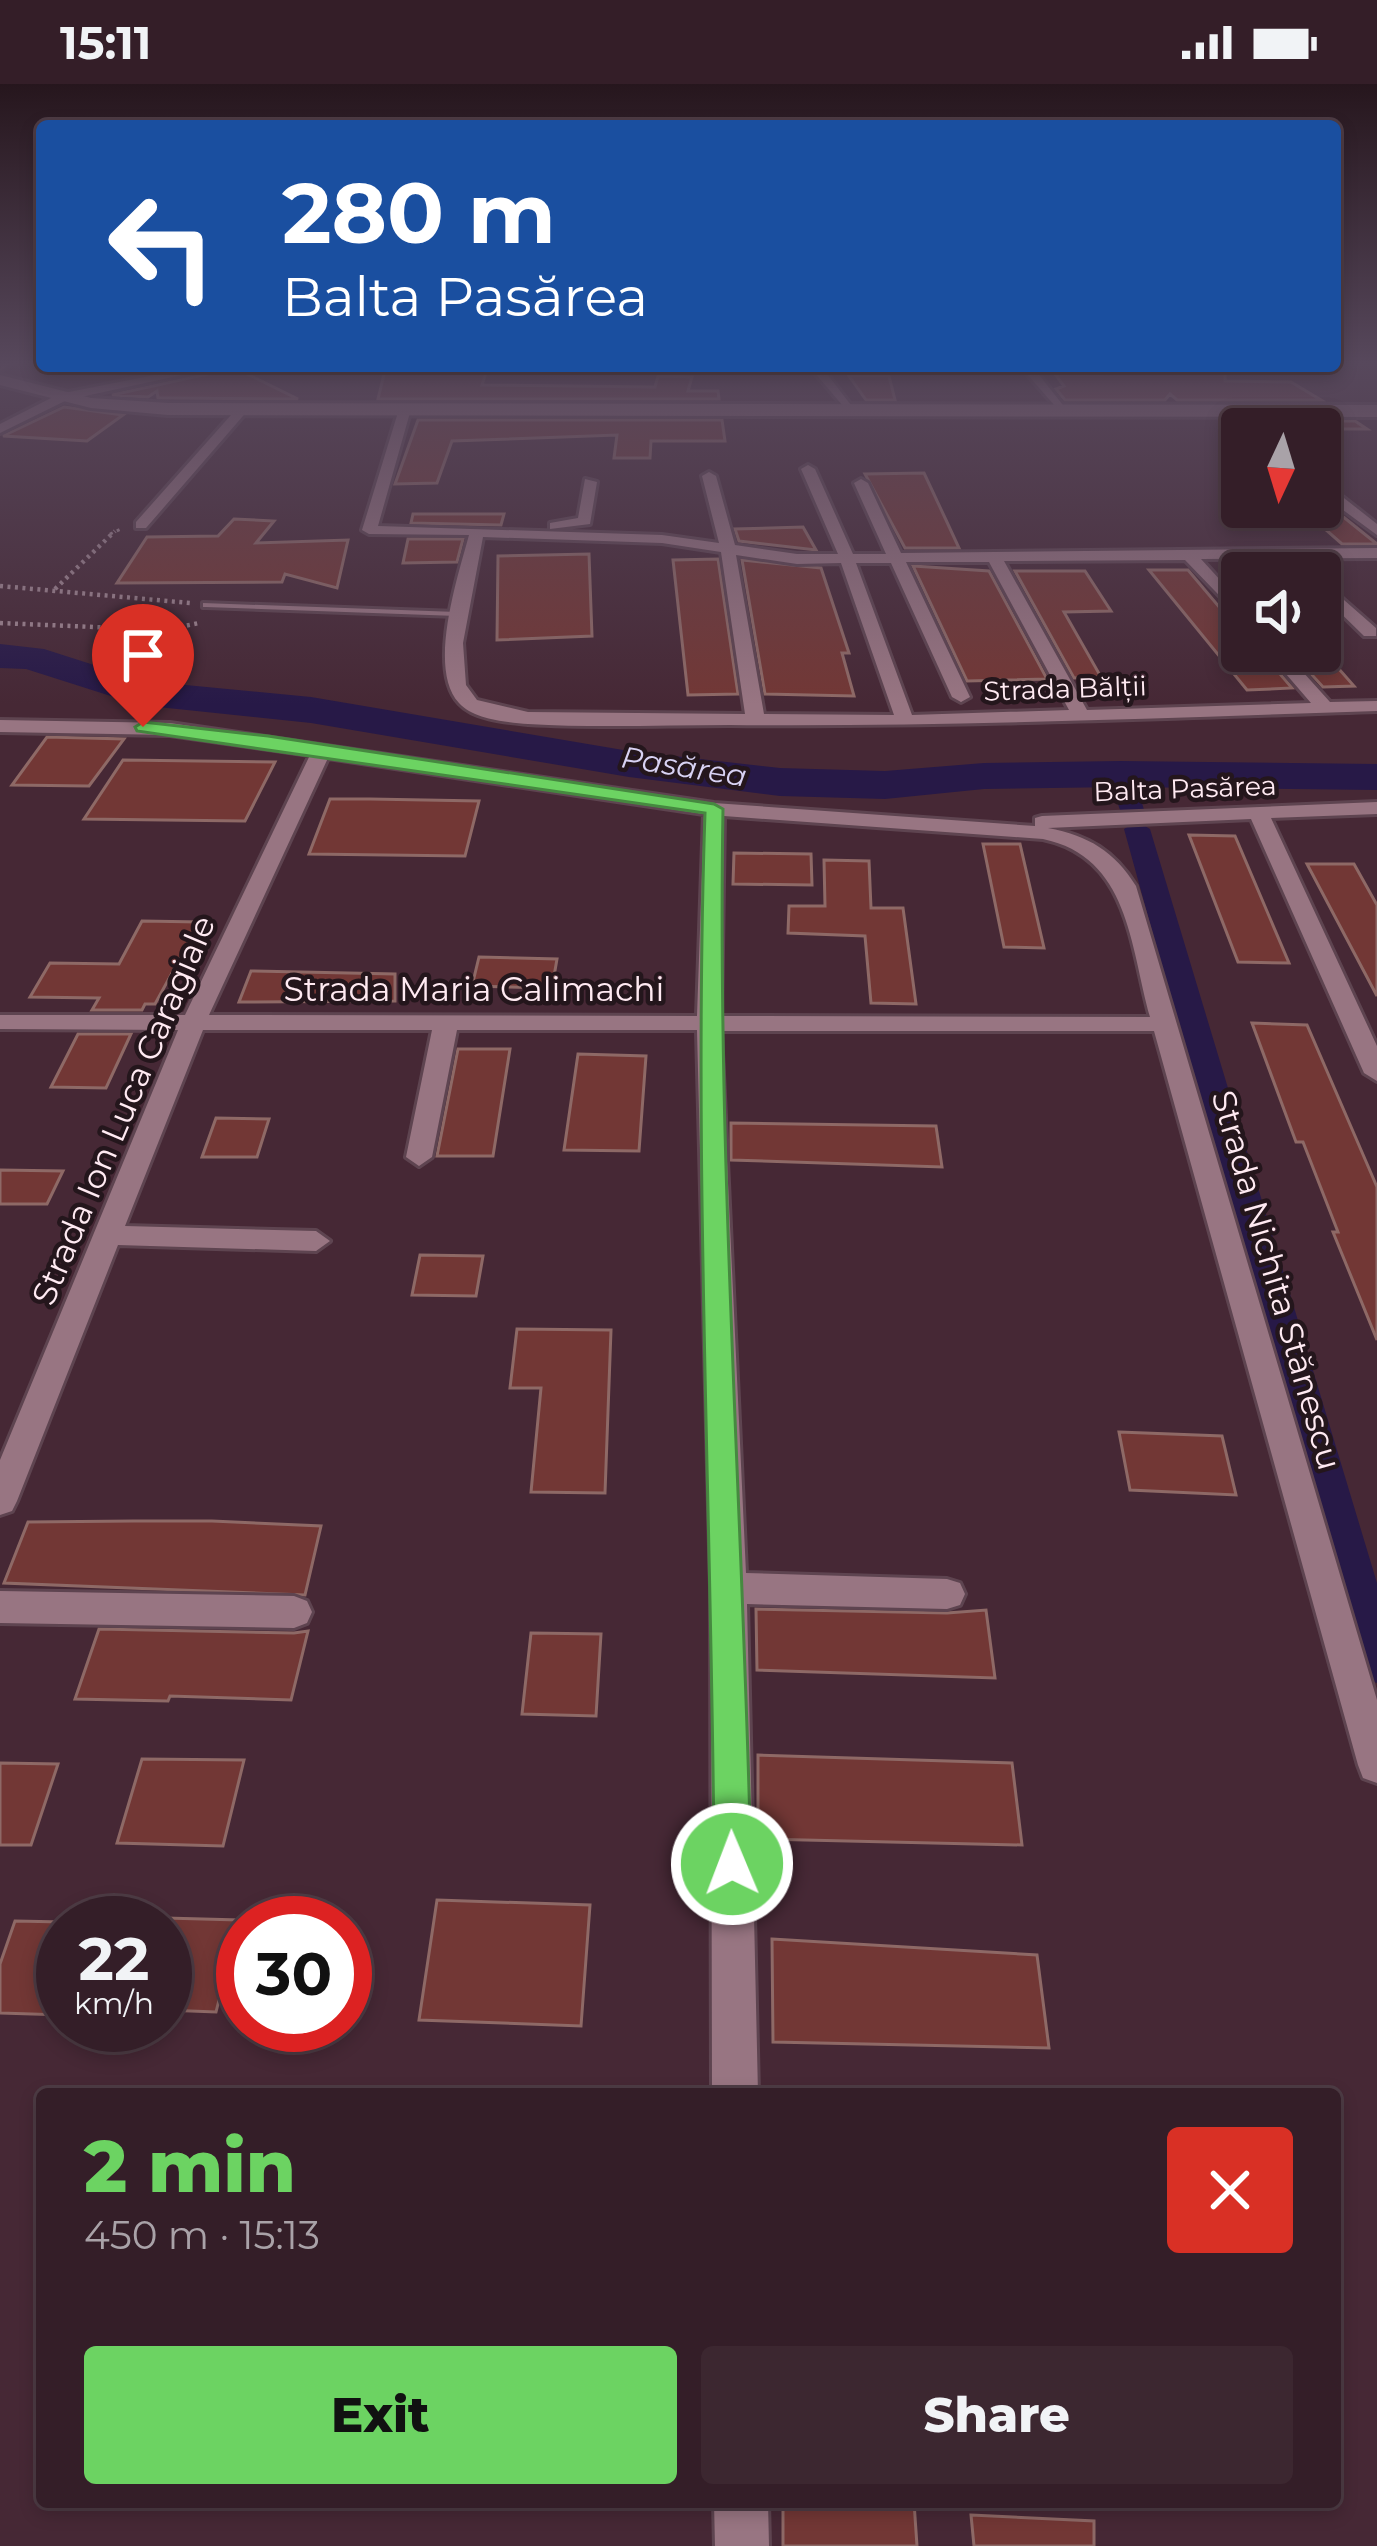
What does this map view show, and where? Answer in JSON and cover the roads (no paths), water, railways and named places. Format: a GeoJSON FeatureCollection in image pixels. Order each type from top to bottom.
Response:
{"type":"FeatureCollection","features":[{"type":"Feature","properties":{"kind":"street"},"geometry":{"type":"LineString","coordinates":[[141,525],[185,475]]}},
{"type":"Feature","properties":{"kind":"street"},"geometry":{"type":"LineString","coordinates":[[385,475],[369,530],[662,539],[776,558],[1221,555]]}},
{"type":"Feature","properties":{"kind":"street"},"geometry":{"type":"LineString","coordinates":[[810,475],[847,558],[905,721]]}},
{"type":"Feature","properties":{"kind":"street"},"geometry":{"type":"LineString","coordinates":[[709,476],[728,550],[756,723]]}},
{"type":"Feature","properties":{"kind":"street"},"geometry":{"type":"LineString","coordinates":[[477,532],[580,523],[589,515],[590,482]]}},
{"type":"Feature","properties":{"kind":"street"},"geometry":{"type":"LineString","coordinates":[[861,483],[961,697]]}},
{"type":"Feature","properties":{"kind":"street"},"geometry":{"type":"LineString","coordinates":[[1341,503],[1377,531]]}},
{"type":"Feature","properties":{"kind":"street"},"geometry":{"type":"LineString","coordinates":[[457,614],[477,532]]}},
{"type":"Feature","properties":{"kind":"street"},"geometry":{"type":"LineString","coordinates":[[1341,553],[1377,553]]}},
{"type":"Feature","properties":{"kind":"street"},"geometry":{"type":"LineString","coordinates":[[1189,555],[1221,591]]}},
{"type":"Feature","properties":{"kind":"street"},"geometry":{"type":"LineString","coordinates":[[994,556],[1081,716]]}},
{"type":"Feature","properties":{"kind":"street"},"geometry":{"type":"LineString","coordinates":[[1341,604],[1370,632]]}},
{"type":"Feature","properties":{"kind":"street","name":"Strada Bălții"},"geometry":{"type":"LineString","coordinates":[[457,614],[457,687],[469,703],[527,718],[905,721],[1377,706]]}},
{"type":"Feature","properties":{"kind":"street"},"geometry":{"type":"LineString","coordinates":[[1294,672],[1325,707]]}},
{"type":"Feature","properties":{"kind":"street","name":"Balta Pasărea"},"geometry":{"type":"LineString","coordinates":[[0,726],[170,729],[714,809],[1074,838]]}},
{"type":"Feature","properties":{"kind":"street","name":"Strada Ion Luca Caragiale"},"geometry":{"type":"LineString","coordinates":[[0,1501],[194,1022],[322,751]]}},
{"type":"Feature","properties":{"kind":"street","name":"Balta Pasărea"},"geometry":{"type":"LineString","coordinates":[[995,830],[1047,821],[1377,808]]}},
{"type":"Feature","properties":{"kind":"street"},"geometry":{"type":"LineString","coordinates":[[714,809],[709,1023],[729,1588],[736,2088]]}},
{"type":"Feature","properties":{"kind":"street"},"geometry":{"type":"LineString","coordinates":[[1259,814],[1377,1073]]}},
{"type":"Feature","properties":{"kind":"street","name":"Strada Nichita Stănescu"},"geometry":{"type":"LineString","coordinates":[[1074,838],[1112,863],[1125,886],[1377,1765]]}},
{"type":"Feature","properties":{"kind":"street","name":"Strada Maria Calimachi"},"geometry":{"type":"LineString","coordinates":[[0,1022],[1165,1024]]}},
{"type":"Feature","properties":{"kind":"street"},"geometry":{"type":"LineString","coordinates":[[419,1157],[446,1022]]}},
{"type":"Feature","properties":{"kind":"street"},"geometry":{"type":"LineString","coordinates":[[108,1235],[316,1241]]}},
{"type":"Feature","properties":{"kind":"street"},"geometry":{"type":"LineString","coordinates":[[729,1588],[946,1594]]}},
{"type":"Feature","properties":{"kind":"street"},"geometry":{"type":"LineString","coordinates":[[0,1607],[294,1612]]}},
{"type":"Feature","properties":{"kind":"street"},"geometry":{"type":"LineString","coordinates":[[741,2508],[742,2546]]}},
{"type":"Feature","properties":{"kind":"lane"},"geometry":{"type":"LineString","coordinates":[[206,605],[457,614]]}},
{"type":"Feature","properties":{"kind":"waterway","name":"Pasărea"},"geometry":{"type":"LineString","coordinates":[[0,656],[30,657],[139,693],[311,710],[629,764],[780,782],[885,785],[984,776],[1121,774],[1377,777]]}},
{"type":"Feature","properties":{"kind":"waterway"},"geometry":{"type":"LineString","coordinates":[[1121,774],[1131,810]]}},
{"type":"Feature","properties":{"kind":"waterway"},"geometry":{"type":"LineString","coordinates":[[1137,829],[1377,1662]]}}]}
